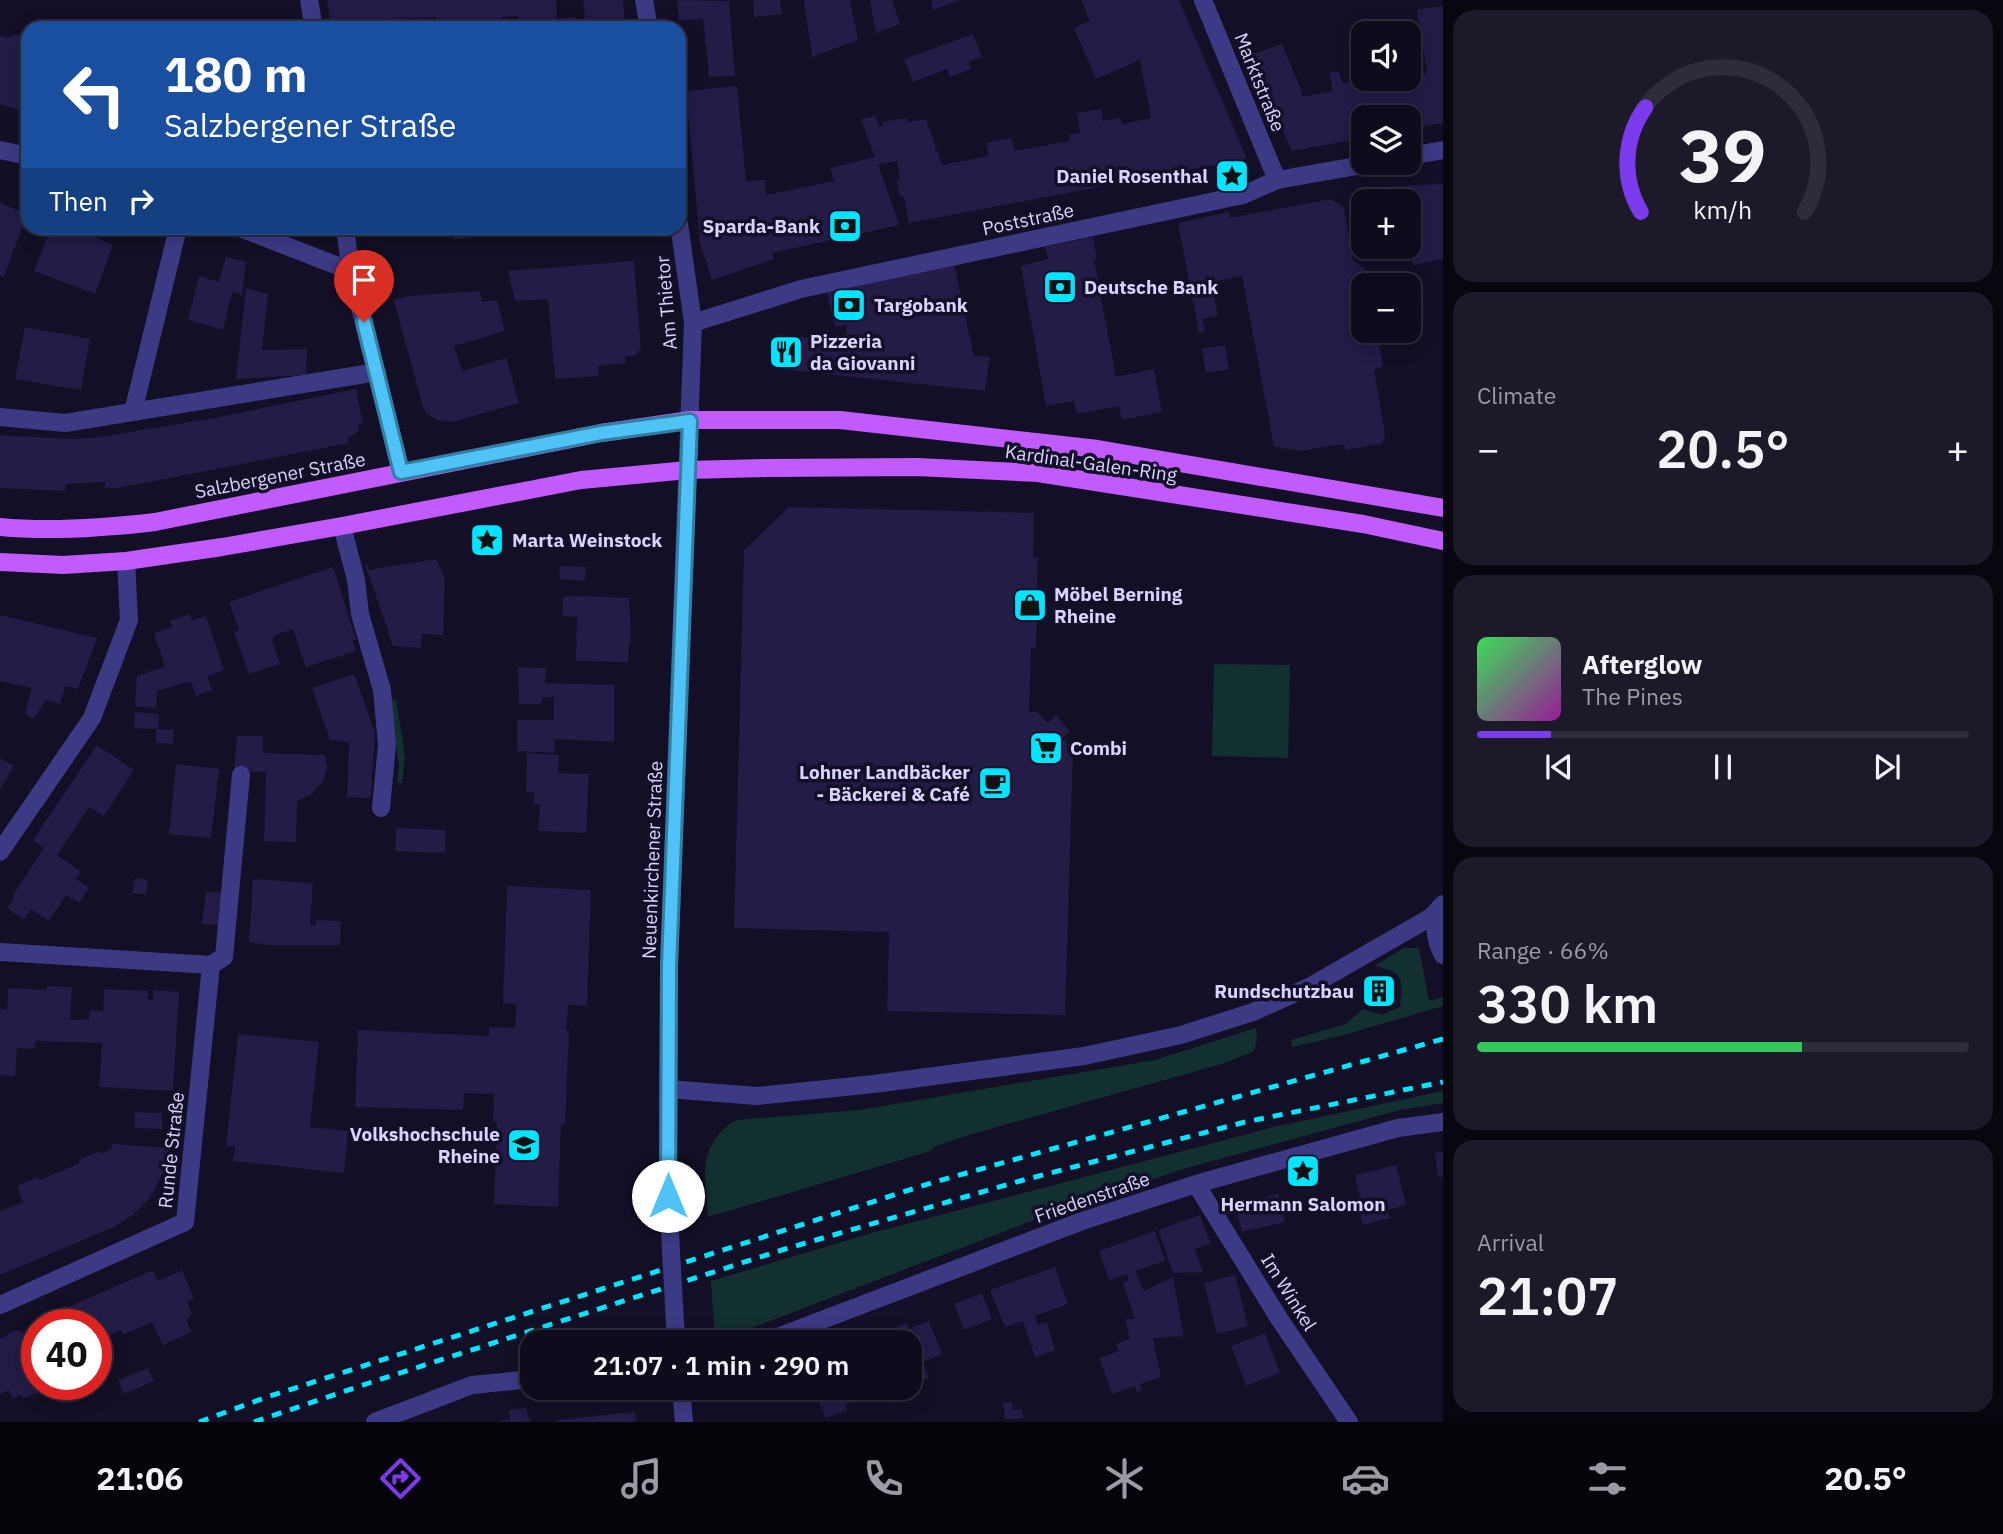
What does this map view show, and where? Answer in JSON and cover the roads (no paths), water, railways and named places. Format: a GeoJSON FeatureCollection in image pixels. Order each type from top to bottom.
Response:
{"type":"FeatureCollection","features":[{"type":"Feature","properties":{"kind":"main road","name":"Kardinal-Galen-Ring"},"geometry":{"type":"LineString","coordinates":[[690,421],[840,420],[1085,447],[1169,459],[1443,508]]}},
{"type":"Feature","properties":{"kind":"main road","name":"Salzbergener Straße"},"geometry":{"type":"LineString","coordinates":[[0,527],[63,530],[155,522],[601,433],[690,421]]}},
{"type":"Feature","properties":{"kind":"main road","name":"Kardinal-Galen-Ring"},"geometry":{"type":"LineString","coordinates":[[688,470],[917,467],[1038,473],[1363,524],[1443,541]]}},
{"type":"Feature","properties":{"kind":"main road"},"geometry":{"type":"LineString","coordinates":[[0,562],[63,565],[126,561],[342,526],[581,480],[688,470]]}},
{"type":"Feature","properties":{"kind":"street"},"geometry":{"type":"LineString","coordinates":[[309,0],[313,21]]}},
{"type":"Feature","properties":{"kind":"street"},"geometry":{"type":"LineString","coordinates":[[645,0],[648,21]]}},
{"type":"Feature","properties":{"kind":"street","name":"Marktstraße"},"geometry":{"type":"LineString","coordinates":[[1203,0],[1277,180]]}},
{"type":"Feature","properties":{"kind":"street"},"geometry":{"type":"LineString","coordinates":[[0,150],[21,154]]}},
{"type":"Feature","properties":{"kind":"street"},"geometry":{"type":"LineString","coordinates":[[1421,154],[1443,150]]}},
{"type":"Feature","properties":{"kind":"street","name":"Poststraße"},"geometry":{"type":"LineString","coordinates":[[693,323],[800,289],[1243,195],[1277,180],[1351,167]]}},
{"type":"Feature","properties":{"kind":"street"},"geometry":{"type":"LineString","coordinates":[[133,412],[176,235]]}},
{"type":"Feature","properties":{"kind":"street"},"geometry":{"type":"LineString","coordinates":[[258,235],[351,271]]}},
{"type":"Feature","properties":{"kind":"street"},"geometry":{"type":"LineString","coordinates":[[346,235],[351,271],[401,472]]}},
{"type":"Feature","properties":{"kind":"street","name":"Am Thietor"},"geometry":{"type":"LineString","coordinates":[[680,235],[693,323],[690,421]]}},
{"type":"Feature","properties":{"kind":"street"},"geometry":{"type":"LineString","coordinates":[[0,417],[65,423],[377,372]]}},
{"type":"Feature","properties":{"kind":"street","name":"Neuenkirchener Straße"},"geometry":{"type":"LineString","coordinates":[[676,1330],[668,1196],[668,1089],[671,918],[690,421]]}},
{"type":"Feature","properties":{"kind":"street"},"geometry":{"type":"LineString","coordinates":[[342,526],[356,580],[360,614],[382,690],[387,745],[382,808]]}},
{"type":"Feature","properties":{"kind":"street"},"geometry":{"type":"LineString","coordinates":[[0,852],[92,718],[129,620],[126,561]]}},
{"type":"Feature","properties":{"kind":"street","name":"Runde Straße"},"geometry":{"type":"LineString","coordinates":[[0,1305],[185,1222],[211,965],[224,957],[242,775]]}},
{"type":"Feature","properties":{"kind":"street"},"geometry":{"type":"LineString","coordinates":[[668,1089],[757,1096],[874,1084],[1084,1056],[1181,1035],[1253,1012],[1309,987],[1431,918],[1443,904]]}},
{"type":"Feature","properties":{"kind":"street"},"geometry":{"type":"LineString","coordinates":[[1443,904],[1434,931],[1437,945],[1443,955]]}},
{"type":"Feature","properties":{"kind":"street"},"geometry":{"type":"LineString","coordinates":[[0,952],[211,965]]}},
{"type":"Feature","properties":{"kind":"street","name":"Friedenstraße"},"geometry":{"type":"LineString","coordinates":[[796,1330],[1085,1220],[1196,1184],[1398,1128],[1443,1122]]}},
{"type":"Feature","properties":{"kind":"street","name":"Im Winkel"},"geometry":{"type":"LineString","coordinates":[[1196,1184],[1280,1320],[1349,1422]]}},
{"type":"Feature","properties":{"kind":"street"},"geometry":{"type":"LineString","coordinates":[[374,1422],[472,1385],[520,1380]]}},
{"type":"Feature","properties":{"kind":"street"},"geometry":{"type":"LineString","coordinates":[[682,1400],[684,1422]]}},
{"type":"Feature","properties":{"kind":"railway"},"geometry":{"type":"LineString","coordinates":[[199,1422],[267,1397],[931,1183],[1443,1039]]}},
{"type":"Feature","properties":{"kind":"railway"},"geometry":{"type":"LineString","coordinates":[[254,1422],[785,1249],[1020,1181],[1245,1122],[1443,1082]]}},
{"type":"Feature","properties":{"kind":"place","name":"Daniel Rosenthal"},"geometry":{"type":"Point","coordinates":[1232,176]}},
{"type":"Feature","properties":{"kind":"place","name":"Sparda-Bank"},"geometry":{"type":"Point","coordinates":[845,226]}},
{"type":"Feature","properties":{"kind":"place","name":"Deutsche Bank"},"geometry":{"type":"Point","coordinates":[1060,287]}},
{"type":"Feature","properties":{"kind":"place","name":"Targobank"},"geometry":{"type":"Point","coordinates":[849,305]}},
{"type":"Feature","properties":{"kind":"place","name":"Pizzeria da Giovanni"},"geometry":{"type":"Point","coordinates":[786,352]}},
{"type":"Feature","properties":{"kind":"place","name":"Marta Weinstock"},"geometry":{"type":"Point","coordinates":[487,540]}},
{"type":"Feature","properties":{"kind":"place","name":"Möbel Berning Rheine"},"geometry":{"type":"Point","coordinates":[1030,605]}},
{"type":"Feature","properties":{"kind":"place","name":"Combi"},"geometry":{"type":"Point","coordinates":[1046,748]}},
{"type":"Feature","properties":{"kind":"place","name":"Lohner Landbäcker - Bäckerei & Café"},"geometry":{"type":"Point","coordinates":[995,783]}},
{"type":"Feature","properties":{"kind":"place","name":"Rundschutzbau"},"geometry":{"type":"Point","coordinates":[1379,991]}},
{"type":"Feature","properties":{"kind":"place","name":"Volkshochschule Rheine"},"geometry":{"type":"Point","coordinates":[524,1145]}},
{"type":"Feature","properties":{"kind":"place","name":"Hermann Salomon"},"geometry":{"type":"Point","coordinates":[1303,1171]}}]}
